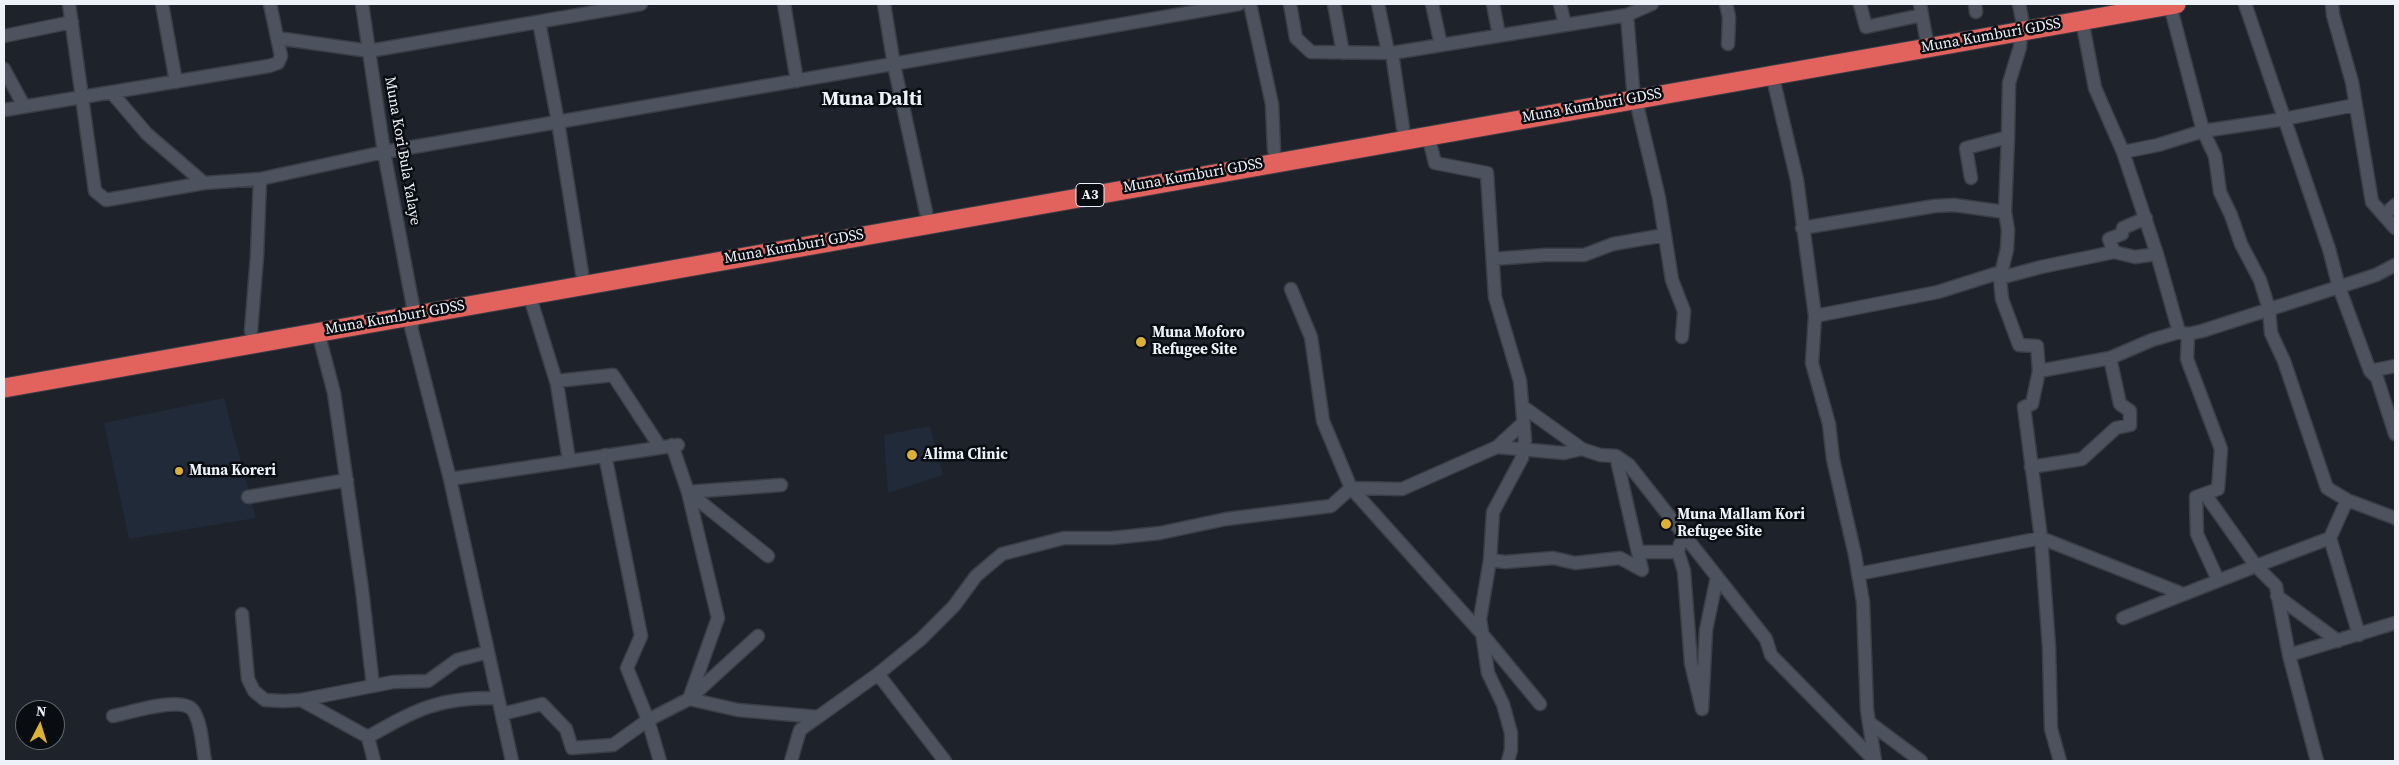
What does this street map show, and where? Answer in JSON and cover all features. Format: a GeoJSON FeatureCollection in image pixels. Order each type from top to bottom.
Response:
{"type":"FeatureCollection","features":[{"type":"Feature","properties":{"kind":"highway","name":"Muna Kumburi GDSS"},"geometry":{"type":"LineString","coordinates":[[4,375],[251,331],[529,294],[1428,135],[2020,18],[2106,4]]}},
{"type":"Feature","properties":{"kind":"highway","name":"Muna Kumburi GDSS"},"geometry":{"type":"LineString","coordinates":[[4,388],[318,332],[414,309],[582,273],[1274,150],[1403,128],[1772,74],[2020,18],[2082,20],[2173,4]]}},
{"type":"Feature","properties":{"kind":"street"},"geometry":{"type":"LineString","coordinates":[[69,4],[95,191],[106,200],[204,182],[260,179],[384,152],[1239,4]]}},
{"type":"Feature","properties":{"kind":"street"},"geometry":{"type":"LineString","coordinates":[[162,4],[176,82]]}},
{"type":"Feature","properties":{"kind":"street"},"geometry":{"type":"LineString","coordinates":[[4,110],[112,93],[278,63],[281,56],[270,4]]}},
{"type":"Feature","properties":{"kind":"street","name":"Muna Kori Bula Yalaye"},"geometry":{"type":"LineString","coordinates":[[362,4],[384,152],[414,309],[412,326],[450,479],[512,761]]}},
{"type":"Feature","properties":{"kind":"street"},"geometry":{"type":"LineString","coordinates":[[277,38],[369,51],[641,4]]}},
{"type":"Feature","properties":{"kind":"street"},"geometry":{"type":"LineString","coordinates":[[784,4],[797,81]]}},
{"type":"Feature","properties":{"kind":"street"},"geometry":{"type":"LineString","coordinates":[[884,4],[894,64],[926,212]]}},
{"type":"Feature","properties":{"kind":"street"},"geometry":{"type":"LineString","coordinates":[[1250,4],[1272,104],[1274,150]]}},
{"type":"Feature","properties":{"kind":"street"},"geometry":{"type":"LineString","coordinates":[[1290,4],[1296,38],[1311,52],[1343,53],[1390,52],[1441,45],[1565,25],[1652,4]]}},
{"type":"Feature","properties":{"kind":"street"},"geometry":{"type":"LineString","coordinates":[[1334,4],[1343,53]]}},
{"type":"Feature","properties":{"kind":"street"},"geometry":{"type":"LineString","coordinates":[[1378,4],[1390,52],[1403,128]]}},
{"type":"Feature","properties":{"kind":"street"},"geometry":{"type":"LineString","coordinates":[[1432,4],[1441,45]]}},
{"type":"Feature","properties":{"kind":"street"},"geometry":{"type":"LineString","coordinates":[[1493,4],[1499,35]]}},
{"type":"Feature","properties":{"kind":"street"},"geometry":{"type":"LineString","coordinates":[[1560,4],[1565,25]]}},
{"type":"Feature","properties":{"kind":"street"},"geometry":{"type":"LineString","coordinates":[[1726,4],[1729,16],[1728,44]]}},
{"type":"Feature","properties":{"kind":"street"},"geometry":{"type":"LineString","coordinates":[[1860,4],[1866,27],[1921,9],[1926,37]]}},
{"type":"Feature","properties":{"kind":"street"},"geometry":{"type":"LineString","coordinates":[[2173,4],[2203,131],[2216,156],[2220,192],[2241,244],[2260,280],[2269,309],[2270,333],[2284,360],[2326,488],[2347,500],[2395,518]]}},
{"type":"Feature","properties":{"kind":"street"},"geometry":{"type":"LineString","coordinates":[[2245,4],[2329,250],[2339,287],[2370,371],[2377,378],[2395,434]]}},
{"type":"Feature","properties":{"kind":"street"},"geometry":{"type":"LineString","coordinates":[[2332,4],[2333,15],[2352,82],[2372,202],[2395,228]]}},
{"type":"Feature","properties":{"kind":"street"},"geometry":{"type":"LineString","coordinates":[[1621,12],[1634,93],[1659,198],[1672,280],[1684,312],[1682,336]]}},
{"type":"Feature","properties":{"kind":"street"},"geometry":{"type":"LineString","coordinates":[[2020,18],[2020,47],[2009,83],[2005,212],[2007,249],[2001,275],[2002,299],[2019,345],[2037,346],[2039,371],[2032,404],[2024,407],[2041,538],[2049,647],[2051,729],[2060,761]]}},
{"type":"Feature","properties":{"kind":"street"},"geometry":{"type":"LineString","coordinates":[[2082,20],[2095,88],[2123,152],[2184,333],[2187,359],[2221,449],[2218,489],[2196,498],[2197,534],[2218,580]]}},
{"type":"Feature","properties":{"kind":"street"},"geometry":{"type":"LineString","coordinates":[[4,36],[72,22]]}},
{"type":"Feature","properties":{"kind":"street"},"geometry":{"type":"LineString","coordinates":[[539,22],[558,122],[582,273]]}},
{"type":"Feature","properties":{"kind":"street"},"geometry":{"type":"LineString","coordinates":[[4,69],[24,106]]}},
{"type":"Feature","properties":{"kind":"street"},"geometry":{"type":"LineString","coordinates":[[1772,74],[1796,180],[1815,316],[1812,363],[1830,424],[1832,459],[1858,574],[1862,602],[1867,710],[1875,761]]}},
{"type":"Feature","properties":{"kind":"street"},"geometry":{"type":"LineString","coordinates":[[112,93],[146,134],[204,182]]}},
{"type":"Feature","properties":{"kind":"street"},"geometry":{"type":"LineString","coordinates":[[2123,152],[2158,145],[2203,131],[2284,119],[2355,105]]}},
{"type":"Feature","properties":{"kind":"street"},"geometry":{"type":"LineString","coordinates":[[1428,135],[1435,163],[1487,173],[1495,297],[1520,381],[1524,423],[1522,458],[1493,512],[1490,560],[1480,619],[1488,673],[1503,704],[1511,733],[1511,750],[1508,761]]}},
{"type":"Feature","properties":{"kind":"street"},"geometry":{"type":"LineString","coordinates":[[1971,178],[1966,148],[2008,137]]}},
{"type":"Feature","properties":{"kind":"street"},"geometry":{"type":"LineString","coordinates":[[251,331],[257,256],[260,179]]}},
{"type":"Feature","properties":{"kind":"street"},"geometry":{"type":"LineString","coordinates":[[1802,228],[1935,206],[1954,205],[2005,212]]}},
{"type":"Feature","properties":{"kind":"street"},"geometry":{"type":"LineString","coordinates":[[2384,215],[2395,205]]}},
{"type":"Feature","properties":{"kind":"street"},"geometry":{"type":"LineString","coordinates":[[2114,252],[2109,239],[2122,234],[2123,228],[2146,218]]}},
{"type":"Feature","properties":{"kind":"street"},"geometry":{"type":"LineString","coordinates":[[1493,259],[1545,255],[1584,255],[1612,244],[1665,235]]}},
{"type":"Feature","properties":{"kind":"street"},"geometry":{"type":"LineString","coordinates":[[1815,316],[1938,292],[2001,275],[2114,252],[2134,257],[2157,254]]}},
{"type":"Feature","properties":{"kind":"street"},"geometry":{"type":"LineString","coordinates":[[2039,371],[2110,358],[2184,333],[2269,309],[2376,275],[2395,265]]}},
{"type":"Feature","properties":{"kind":"street"},"geometry":{"type":"LineString","coordinates":[[1291,289],[1311,337],[1323,421],[1351,488],[1483,635],[1540,704]]}},
{"type":"Feature","properties":{"kind":"street"},"geometry":{"type":"LineString","coordinates":[[529,294],[556,381],[569,460]]}},
{"type":"Feature","properties":{"kind":"street"},"geometry":{"type":"LineString","coordinates":[[318,332],[334,393],[373,686]]}},
{"type":"Feature","properties":{"kind":"street"},"geometry":{"type":"LineString","coordinates":[[2031,467],[2082,459],[2116,428],[2130,425],[2130,411],[2120,404],[2110,358]]}},
{"type":"Feature","properties":{"kind":"street"},"geometry":{"type":"LineString","coordinates":[[2370,371],[2395,366]]}},
{"type":"Feature","properties":{"kind":"street"},"geometry":{"type":"LineString","coordinates":[[556,381],[613,375],[670,446],[688,492],[718,618],[690,699]]}},
{"type":"Feature","properties":{"kind":"street"},"geometry":{"type":"LineString","coordinates":[[1522,406],[1582,449],[1600,455],[1616,456],[1629,465],[1766,639],[1770,655],[1875,761]]}},
{"type":"Feature","properties":{"kind":"street"},"geometry":{"type":"LineString","coordinates":[[791,761],[800,730],[878,674],[921,639],[954,606],[976,576],[1002,554],[1064,538],[1112,538],[1160,533],[1226,519],[1331,506],[1351,488],[1402,489],[1496,447],[1524,423]]}},
{"type":"Feature","properties":{"kind":"street"},"geometry":{"type":"LineString","coordinates":[[450,479],[605,454],[670,446]]}},
{"type":"Feature","properties":{"kind":"street"},"geometry":{"type":"LineString","coordinates":[[1496,447],[1564,452],[1582,449]]}},
{"type":"Feature","properties":{"kind":"street"},"geometry":{"type":"LineString","coordinates":[[605,454],[641,636],[627,668],[648,720],[660,761]]}},
{"type":"Feature","properties":{"kind":"street"},"geometry":{"type":"LineString","coordinates":[[1490,560],[1505,562],[1553,558],[1575,563],[1620,558],[1642,570],[1616,456]]}},
{"type":"Feature","properties":{"kind":"street"},"geometry":{"type":"LineString","coordinates":[[248,497],[347,480]]}},
{"type":"Feature","properties":{"kind":"street"},"geometry":{"type":"LineString","coordinates":[[688,492],[781,485]]}},
{"type":"Feature","properties":{"kind":"street"},"geometry":{"type":"LineString","coordinates":[[688,492],[768,556]]}},
{"type":"Feature","properties":{"kind":"street"},"geometry":{"type":"LineString","coordinates":[[2205,494],[2256,566],[2276,586],[2289,655],[2317,761]]}},
{"type":"Feature","properties":{"kind":"street"},"geometry":{"type":"LineString","coordinates":[[2347,500],[2330,538],[2359,635]]}},
{"type":"Feature","properties":{"kind":"street"},"geometry":{"type":"LineString","coordinates":[[1682,533],[1678,552],[1684,571],[1691,663],[1702,709],[1706,630],[1717,577]]}},
{"type":"Feature","properties":{"kind":"street"},"geometry":{"type":"LineString","coordinates":[[1858,574],[2041,538],[2183,594]]}},
{"type":"Feature","properties":{"kind":"street"},"geometry":{"type":"LineString","coordinates":[[2123,618],[2330,538]]}},
{"type":"Feature","properties":{"kind":"street"},"geometry":{"type":"LineString","coordinates":[[1638,552],[1678,552]]}},
{"type":"Feature","properties":{"kind":"street"},"geometry":{"type":"LineString","coordinates":[[2277,596],[2338,641]]}},
{"type":"Feature","properties":{"kind":"street"},"geometry":{"type":"LineString","coordinates":[[242,614],[248,679],[254,690],[265,700],[283,702],[301,700],[412,680],[428,681],[457,660],[488,652]]}},
{"type":"Feature","properties":{"kind":"street"},"geometry":{"type":"LineString","coordinates":[[2289,655],[2395,623]]}},
{"type":"Feature","properties":{"kind":"street"},"geometry":{"type":"LineString","coordinates":[[502,714],[542,704],[566,729],[572,748],[613,745],[648,720],[690,699],[758,636]]}},
{"type":"Feature","properties":{"kind":"street"},"geometry":{"type":"LineString","coordinates":[[878,674],[945,761]]}},
{"type":"Feature","properties":{"kind":"street"},"geometry":{"type":"LineString","coordinates":[[368,737],[416,710],[448,700],[498,698]]}},
{"type":"Feature","properties":{"kind":"street"},"geometry":{"type":"LineString","coordinates":[[690,699],[738,710],[818,717]]}},
{"type":"Feature","properties":{"kind":"street"},"geometry":{"type":"LineString","coordinates":[[301,700],[368,737],[374,761]]}},
{"type":"Feature","properties":{"kind":"street"},"geometry":{"type":"LineString","coordinates":[[113,716],[172,704],[188,706],[194,711],[205,761]]}},
{"type":"Feature","properties":{"kind":"street"},"geometry":{"type":"LineString","coordinates":[[1870,723],[1921,761]]}},
{"type":"Feature","properties":{"kind":"shaded area","name":"Muna Koreri"},"geometry":{"type":"Polygon","coordinates":[[[224,398],[256,518],[129,539],[104,423],[224,398]]]}},
{"type":"Feature","properties":{"kind":"shaded area","name":"Alima Clinic"},"geometry":{"type":"Polygon","coordinates":[[[930,426],[943,475],[888,493],[884,435],[930,426]]]}},
{"type":"Feature","properties":{"kind":"place","name":"Muna Moforo Refugee Site"},"geometry":{"type":"Point","coordinates":[1141,342]}},
{"type":"Feature","properties":{"kind":"place","name":"Alima Clinic"},"geometry":{"type":"Point","coordinates":[912,455]}},
{"type":"Feature","properties":{"kind":"place","name":"Muna Koreri"},"geometry":{"type":"Point","coordinates":[179,471]}},
{"type":"Feature","properties":{"kind":"place","name":"Muna Mallam Kori Refugee Site"},"geometry":{"type":"Point","coordinates":[1666,524]}},
{"type":"Feature","properties":{"kind":"district","name":"Muna Dalti"},"geometry":{"type":"Point","coordinates":[872,100]}}]}
